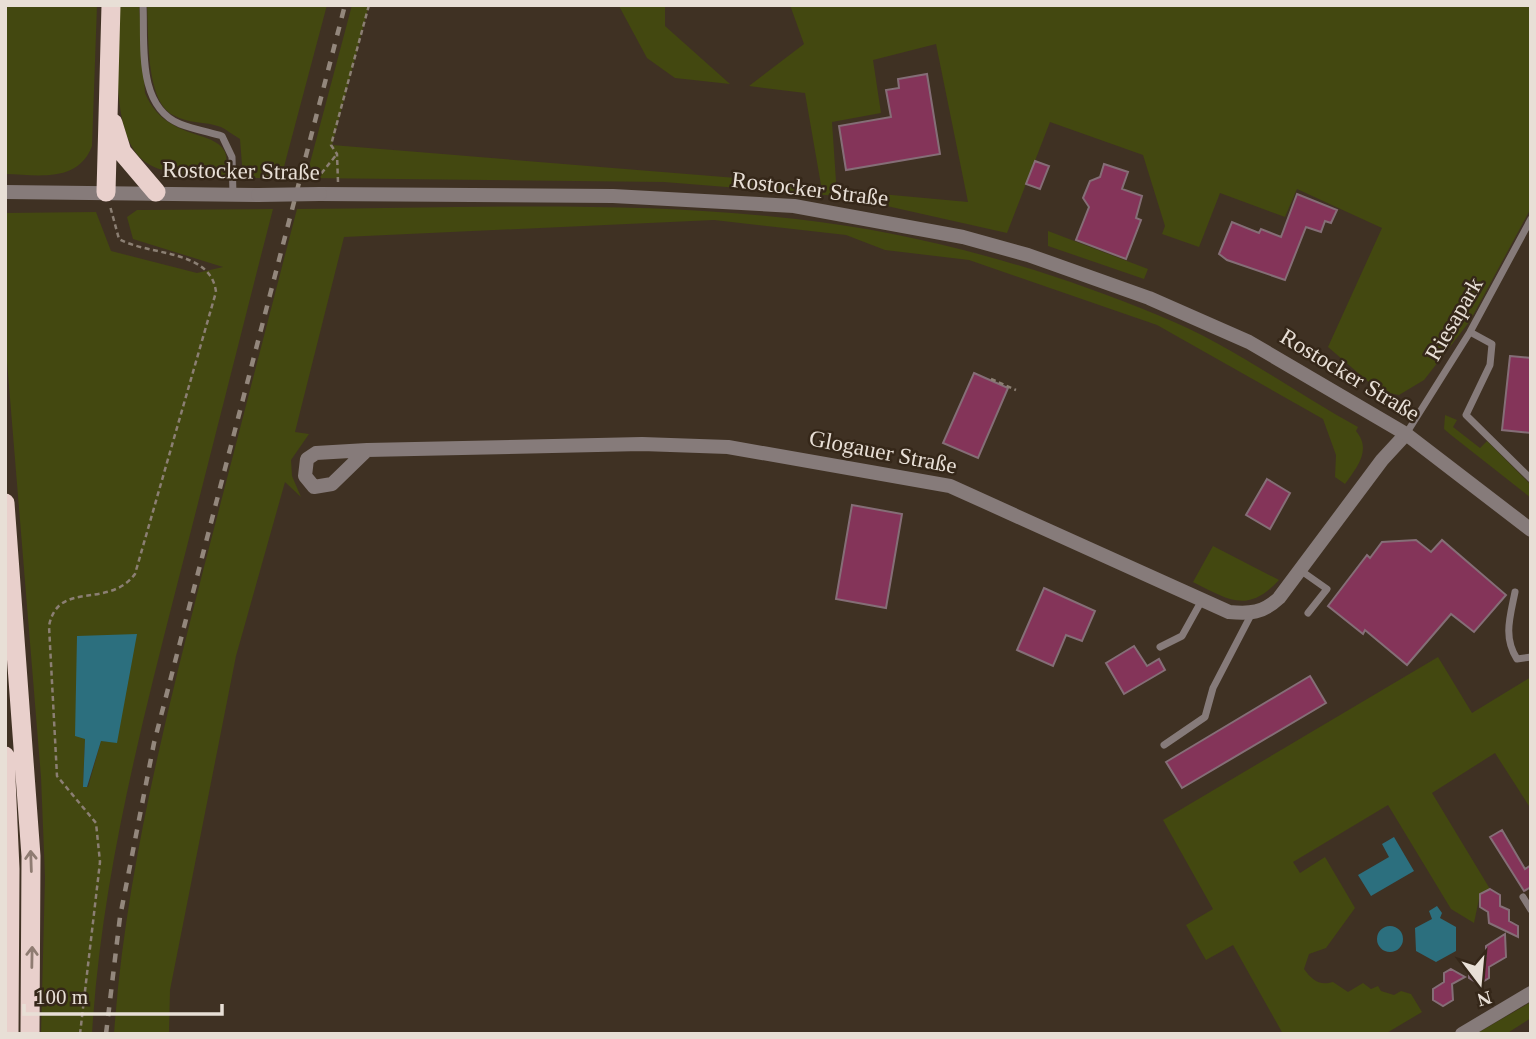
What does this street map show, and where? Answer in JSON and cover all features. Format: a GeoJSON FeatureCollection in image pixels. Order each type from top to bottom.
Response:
{"type":"FeatureCollection","features":[{"type":"Feature","properties":{"kind":"highway"},"geometry":{"type":"LineString","coordinates":[[106,192],[109,11]]}},
{"type":"Feature","properties":{"kind":"highway"},"geometry":{"type":"LineString","coordinates":[[108,109],[122,152],[156,192]]}},
{"type":"Feature","properties":{"kind":"highway"},"geometry":{"type":"LineString","coordinates":[[5,503],[31,856],[30,1034]]}},
{"type":"Feature","properties":{"kind":"highway"},"geometry":{"type":"LineString","coordinates":[[5,756],[11,931],[9,1034]]}},
{"type":"Feature","properties":{"kind":"street","name":"Rostocker Straße"},"geometry":{"type":"LineString","coordinates":[[11,192],[258,195],[318,187],[713,200],[841,213],[963,237],[1079,272],[1250,342],[1406,434],[1531,530]]}},
{"type":"Feature","properties":{"kind":"street"},"geometry":{"type":"LineString","coordinates":[[1252,613],[1274,603],[1382,460],[1406,434]]}},
{"type":"Feature","properties":{"kind":"street","name":"Glogauer Straße"},"geometry":{"type":"LineString","coordinates":[[367,450],[707,445],[925,480],[976,495],[1228,612],[1252,613]]}},
{"type":"Feature","properties":{"kind":"street"},"geometry":{"type":"LineString","coordinates":[[1462,1034],[1531,993]]}},
{"type":"Feature","properties":{"kind":"lane"},"geometry":{"type":"LineString","coordinates":[[143,5],[148,80],[157,107],[179,124],[222,136],[232,157],[233,194]]}},
{"type":"Feature","properties":{"kind":"lane","name":"Riesapark"},"geometry":{"type":"LineString","coordinates":[[1406,434],[1471,332],[1531,219]]}},
{"type":"Feature","properties":{"kind":"lane"},"geometry":{"type":"LineString","coordinates":[[1471,332],[1492,344],[1490,365],[1466,415],[1531,480]]}},
{"type":"Feature","properties":{"kind":"lane"},"geometry":{"type":"LineString","coordinates":[[1300,570],[1327,589],[1308,613]]}},
{"type":"Feature","properties":{"kind":"lane"},"geometry":{"type":"LineString","coordinates":[[1515,592],[1507,633],[1509,648],[1517,659],[1531,657]]}},
{"type":"Feature","properties":{"kind":"lane"},"geometry":{"type":"LineString","coordinates":[[1160,648],[1182,636],[1202,599]]}},
{"type":"Feature","properties":{"kind":"lane"},"geometry":{"type":"LineString","coordinates":[[1164,745],[1205,717],[1213,688],[1252,613]]}},
{"type":"Feature","properties":{"kind":"lane"},"geometry":{"type":"LineString","coordinates":[[1523,897],[1531,910]]}},
{"type":"Feature","properties":{"kind":"path"},"geometry":{"type":"LineString","coordinates":[[338,182],[337,154],[331,145],[369,5]]}},
{"type":"Feature","properties":{"kind":"path"},"geometry":{"type":"LineString","coordinates":[[318,187],[337,154]]}},
{"type":"Feature","properties":{"kind":"path"},"geometry":{"type":"LineString","coordinates":[[80,1034],[100,862],[96,823],[57,776],[49,626],[53,612],[64,600],[114,592],[135,574],[216,292],[213,277],[201,264],[133,247],[120,239],[106,192]]}},
{"type":"Feature","properties":{"kind":"path"},"geometry":{"type":"LineString","coordinates":[[991,379],[1016,390]]}},
{"type":"Feature","properties":{"kind":"green space"},"geometry":{"type":"Polygon","coordinates":[[[5,5],[97,5],[92,146],[86,158],[67,171],[44,175],[5,174],[5,5]]]}},
{"type":"Feature","properties":{"kind":"green space"},"geometry":{"type":"Polygon","coordinates":[[[119,5],[139,5],[145,93],[154,108],[176,127],[220,145],[226,155],[225,179],[158,169],[136,153],[127,136],[118,92],[119,5]]]}},
{"type":"Feature","properties":{"kind":"green space"},"geometry":{"type":"Polygon","coordinates":[[[147,5],[327,5],[281,178],[243,178],[240,139],[221,127],[179,118],[164,107],[157,95],[150,65],[147,5]]]}},
{"type":"Feature","properties":{"kind":"green space"},"geometry":{"type":"Polygon","coordinates":[[[352,5],[369,5],[332,145],[821,185],[805,93],[749,86],[804,44],[790,5],[1531,5],[1531,208],[1470,321],[1424,380],[1399,395],[1379,391],[1328,347],[1382,228],[1297,189],[1285,217],[1220,193],[1199,247],[1162,234],[1165,226],[1143,155],[1050,122],[1007,233],[869,202],[870,193],[968,202],[936,44],[873,60],[881,113],[832,122],[837,196],[664,182],[306,178],[352,5]]]}},
{"type":"Feature","properties":{"kind":"green space"},"geometry":{"type":"Polygon","coordinates":[[[665,5],[665,26],[730,84],[675,78],[647,58],[619,6],[665,5]]]}},
{"type":"Feature","properties":{"kind":"green space"},"geometry":{"type":"Polygon","coordinates":[[[547,206],[672,209],[843,225],[936,243],[1072,283],[1186,327],[1358,427],[1356,431],[1361,438],[1363,452],[1345,484],[1335,477],[1336,455],[1323,419],[1157,325],[969,260],[885,250],[846,235],[714,220],[344,237],[295,432],[309,434],[291,460],[292,476],[301,497],[285,482],[236,656],[170,990],[169,1034],[114,1034],[127,916],[161,740],[297,209],[547,206]]]}},
{"type":"Feature","properties":{"kind":"green space"},"geometry":{"type":"Polygon","coordinates":[[[273,209],[135,757],[112,867],[92,1034],[41,1034],[45,877],[41,777],[5,337],[5,213],[96,212],[111,251],[197,273],[223,267],[133,239],[127,217],[137,210],[273,209]],[[85,739],[83,786],[88,787],[101,741],[117,742],[85,739]]]}},
{"type":"Feature","properties":{"kind":"green space"},"geometry":{"type":"Polygon","coordinates":[[[1048,231],[1148,269],[1144,279],[1048,246],[1048,231]]]}},
{"type":"Feature","properties":{"kind":"green space"},"geometry":{"type":"Polygon","coordinates":[[[1445,415],[1457,420],[1453,427],[1480,448],[1487,441],[1531,485],[1531,498],[1444,429],[1445,415]]]}},
{"type":"Feature","properties":{"kind":"green space"},"geometry":{"type":"Polygon","coordinates":[[[1213,546],[1279,580],[1268,591],[1247,600],[1228,598],[1193,582],[1213,546]]]}},
{"type":"Feature","properties":{"kind":"green space"},"geometry":{"type":"Polygon","coordinates":[[[1438,657],[1472,713],[1531,677],[1531,805],[1529,806],[1495,753],[1432,793],[1490,889],[1480,894],[1474,923],[1451,909],[1388,805],[1293,862],[1300,873],[1325,857],[1355,908],[1326,948],[1309,954],[1304,969],[1307,973],[1316,981],[1333,982],[1348,992],[1363,983],[1371,989],[1378,986],[1381,991],[1394,995],[1401,991],[1411,994],[1422,1012],[1385,1034],[1283,1034],[1233,945],[1206,960],[1186,925],[1213,909],[1163,820],[1438,657]]]}},
{"type":"Feature","properties":{"kind":"green space"},"geometry":{"type":"Polygon","coordinates":[[[1531,1002],[1531,1018],[1506,1034],[1476,1034],[1531,1002]]]}},
{"type":"Feature","properties":{"kind":"water"},"geometry":{"type":"Polygon","coordinates":[[[137,634],[117,743],[101,741],[87,787],[83,787],[85,739],[75,736],[77,636],[137,634]]]}},
{"type":"Feature","properties":{"kind":"water"},"geometry":{"type":"Polygon","coordinates":[[[1394,837],[1414,871],[1371,896],[1358,875],[1389,857],[1382,844],[1394,837]]]}},
{"type":"Feature","properties":{"kind":"water"},"geometry":{"type":"Polygon","coordinates":[[[1437,906],[1442,913],[1440,918],[1456,927],[1456,951],[1436,962],[1416,951],[1415,928],[1432,919],[1429,911],[1437,906]]]}},
{"type":"Feature","properties":{"kind":"water"},"geometry":{"type":"Polygon","coordinates":[[[1390,926],[1399,930],[1403,939],[1399,948],[1390,952],[1381,948],[1377,939],[1381,930],[1390,926]]]}},
{"type":"Feature","properties":{"kind":"building"},"geometry":{"type":"Polygon","coordinates":[[[927,74],[940,154],[846,170],[839,126],[891,117],[886,90],[899,88],[898,79],[927,74]]]}},
{"type":"Feature","properties":{"kind":"building"},"geometry":{"type":"Polygon","coordinates":[[[1035,161],[1049,166],[1040,189],[1026,184],[1035,161]]]}},
{"type":"Feature","properties":{"kind":"building"},"geometry":{"type":"Polygon","coordinates":[[[1104,164],[1128,172],[1122,189],[1142,196],[1136,218],[1141,220],[1126,259],[1076,240],[1089,207],[1083,198],[1090,181],[1100,177],[1104,164]]]}},
{"type":"Feature","properties":{"kind":"building"},"geometry":{"type":"Polygon","coordinates":[[[1297,194],[1337,210],[1331,223],[1325,221],[1321,232],[1306,227],[1285,280],[1227,260],[1219,254],[1232,222],[1259,233],[1261,229],[1281,237],[1297,194]]]}},
{"type":"Feature","properties":{"kind":"building"},"geometry":{"type":"Polygon","coordinates":[[[1510,356],[1531,358],[1531,433],[1502,430],[1510,356]]]}},
{"type":"Feature","properties":{"kind":"building"},"geometry":{"type":"Polygon","coordinates":[[[974,373],[1008,388],[978,458],[943,443],[974,373]]]}},
{"type":"Feature","properties":{"kind":"building"},"geometry":{"type":"Polygon","coordinates":[[[1267,479],[1290,493],[1270,529],[1246,515],[1267,479]]]}},
{"type":"Feature","properties":{"kind":"building"},"geometry":{"type":"Polygon","coordinates":[[[852,505],[902,514],[886,608],[836,599],[852,505]]]}},
{"type":"Feature","properties":{"kind":"building"},"geometry":{"type":"Polygon","coordinates":[[[1416,540],[1431,552],[1442,540],[1506,595],[1474,632],[1451,614],[1407,665],[1365,630],[1363,634],[1328,606],[1367,555],[1370,558],[1382,542],[1416,540]]]}},
{"type":"Feature","properties":{"kind":"building"},"geometry":{"type":"Polygon","coordinates":[[[1044,588],[1095,611],[1082,641],[1066,635],[1053,666],[1017,650],[1044,588]]]}},
{"type":"Feature","properties":{"kind":"building"},"geometry":{"type":"Polygon","coordinates":[[[1134,646],[1147,666],[1159,659],[1165,670],[1124,694],[1106,663],[1134,646]]]}},
{"type":"Feature","properties":{"kind":"building"},"geometry":{"type":"Polygon","coordinates":[[[1310,676],[1326,703],[1182,788],[1166,762],[1310,676]]]}},
{"type":"Feature","properties":{"kind":"building"},"geometry":{"type":"Polygon","coordinates":[[[1502,830],[1525,869],[1531,865],[1531,887],[1524,891],[1490,837],[1502,830]]]}},
{"type":"Feature","properties":{"kind":"building"},"geometry":{"type":"Polygon","coordinates":[[[1490,889],[1500,895],[1500,906],[1509,910],[1509,921],[1518,926],[1518,937],[1489,923],[1488,912],[1480,907],[1480,894],[1490,889]]]}},
{"type":"Feature","properties":{"kind":"building"},"geometry":{"type":"Polygon","coordinates":[[[1505,934],[1506,957],[1489,967],[1489,978],[1479,984],[1469,978],[1469,967],[1486,956],[1486,946],[1505,934]]]}},
{"type":"Feature","properties":{"kind":"building"},"geometry":{"type":"Polygon","coordinates":[[[1451,969],[1465,977],[1452,984],[1453,1000],[1443,1006],[1433,1000],[1433,989],[1444,982],[1444,973],[1451,969]]]}},
{"type":"Feature","properties":{"kind":"railway"},"geometry":{"type":"LineString","coordinates":[[106,1034],[120,917],[154,743],[345,5]]}}]}
